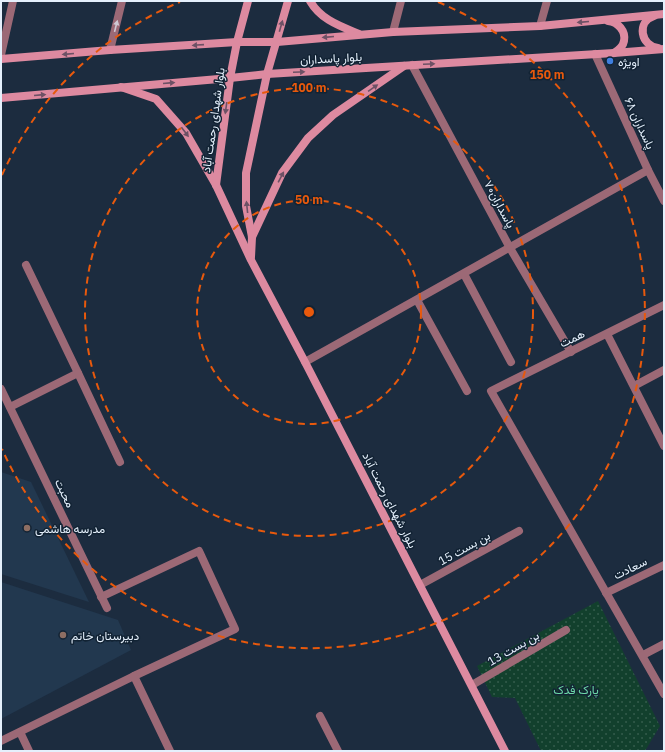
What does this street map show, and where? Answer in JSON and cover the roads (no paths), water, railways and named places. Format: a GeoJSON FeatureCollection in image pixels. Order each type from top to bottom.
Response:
{"type":"FeatureCollection","features":[{"type":"Feature","properties":{"kind":"main road","name":"بلوار شهدای رحمت آباد"},"geometry":{"type":"LineString","coordinates":[[248,1],[237,42],[230,78],[216,185],[251,260],[506,751]]}},
{"type":"Feature","properties":{"kind":"main road"},"geometry":{"type":"LineString","coordinates":[[251,260],[252,237],[246,206],[246,173],[267,74],[288,1]]}},
{"type":"Feature","properties":{"kind":"main road"},"geometry":{"type":"LineString","coordinates":[[310,1],[313,8],[330,22],[360,35]]}},
{"type":"Feature","properties":{"kind":"main road","name":"بلوار پاسداران"},"geometry":{"type":"LineString","coordinates":[[1,59],[237,42],[277,42],[394,32],[540,26],[604,21],[661,14]]}},
{"type":"Feature","properties":{"kind":"main road"},"geometry":{"type":"LineString","coordinates":[[661,14],[650,17],[644,24],[642,33],[645,42],[652,48],[663,49]]}},
{"type":"Feature","properties":{"kind":"main road"},"geometry":{"type":"LineString","coordinates":[[604,21],[612,21],[624,32],[624,41],[621,48],[614,54]]}},
{"type":"Feature","properties":{"kind":"main road","name":"بلوار پاسداران"},"geometry":{"type":"LineString","coordinates":[[1,98],[267,74],[614,54],[663,49]]}},
{"type":"Feature","properties":{"kind":"main road"},"geometry":{"type":"LineString","coordinates":[[252,237],[282,173],[308,138],[334,115],[408,65]]}},
{"type":"Feature","properties":{"kind":"main road"},"geometry":{"type":"LineString","coordinates":[[121,87],[156,99],[186,133],[216,185]]}},
{"type":"Feature","properties":{"kind":"street"},"geometry":{"type":"LineString","coordinates":[[1,55],[13,1]]}},
{"type":"Feature","properties":{"kind":"street"},"geometry":{"type":"LineString","coordinates":[[110,50],[122,1]]}},
{"type":"Feature","properties":{"kind":"street"},"geometry":{"type":"LineString","coordinates":[[394,32],[401,1]]}},
{"type":"Feature","properties":{"kind":"street"},"geometry":{"type":"LineString","coordinates":[[540,26],[547,1]]}},
{"type":"Feature","properties":{"kind":"street","name":"پاسداران ۶۸"},"geometry":{"type":"LineString","coordinates":[[595,54],[648,170],[664,201]]}},
{"type":"Feature","properties":{"kind":"street","name":"پاسداران۷۰"},"geometry":{"type":"LineString","coordinates":[[408,65],[510,248],[571,352]]}},
{"type":"Feature","properties":{"kind":"street"},"geometry":{"type":"LineString","coordinates":[[305,362],[648,170]]}},
{"type":"Feature","properties":{"kind":"street"},"geometry":{"type":"LineString","coordinates":[[26,265],[120,462]]}},
{"type":"Feature","properties":{"kind":"street"},"geometry":{"type":"LineString","coordinates":[[464,274],[511,362]]}},
{"type":"Feature","properties":{"kind":"street"},"geometry":{"type":"LineString","coordinates":[[417,300],[467,391]]}},
{"type":"Feature","properties":{"kind":"street","name":"همت"},"geometry":{"type":"LineString","coordinates":[[606,593],[491,391],[664,305]]}},
{"type":"Feature","properties":{"kind":"street"},"geometry":{"type":"LineString","coordinates":[[607,334],[664,446]]}},
{"type":"Feature","properties":{"kind":"street"},"geometry":{"type":"LineString","coordinates":[[634,386],[664,370]]}},
{"type":"Feature","properties":{"kind":"street"},"geometry":{"type":"LineString","coordinates":[[10,406],[78,373]]}},
{"type":"Feature","properties":{"kind":"street","name":"محبت"},"geometry":{"type":"LineString","coordinates":[[1,389],[106,608]]}},
{"type":"Feature","properties":{"kind":"street","name":"بن بست 15"},"geometry":{"type":"LineString","coordinates":[[420,585],[519,531]]}},
{"type":"Feature","properties":{"kind":"street"},"geometry":{"type":"LineString","coordinates":[[1,741],[134,676],[235,629],[199,551],[101,596]]}},
{"type":"Feature","properties":{"kind":"street","name":"سعادت"},"geometry":{"type":"LineString","coordinates":[[606,593],[664,564]]}},
{"type":"Feature","properties":{"kind":"street"},"geometry":{"type":"LineString","coordinates":[[606,593],[643,655],[664,694]]}},
{"type":"Feature","properties":{"kind":"street","name":"بن بست 13"},"geometry":{"type":"LineString","coordinates":[[472,685],[566,630]]}},
{"type":"Feature","properties":{"kind":"street"},"geometry":{"type":"LineString","coordinates":[[643,655],[664,644]]}},
{"type":"Feature","properties":{"kind":"street"},"geometry":{"type":"LineString","coordinates":[[134,676],[170,751]]}},
{"type":"Feature","properties":{"kind":"street"},"geometry":{"type":"LineString","coordinates":[[320,716],[338,751]]}},
{"type":"Feature","properties":{"kind":"street"},"geometry":{"type":"LineString","coordinates":[[20,732],[29,751]]}},
{"type":"Feature","properties":{"kind":"place","name":"اویژه"},"geometry":{"type":"Point","coordinates":[610,61]}},
{"type":"Feature","properties":{"kind":"place","name":"مدرسه هاشمی"},"geometry":{"type":"Point","coordinates":[27,528]}},
{"type":"Feature","properties":{"kind":"place","name":"دبیرستان خاتم"},"geometry":{"type":"Point","coordinates":[63,635]}},
{"type":"Feature","properties":{"kind":"park label","name":"پارک فدک"},"geometry":{"type":"Point","coordinates":[576,689]}}]}
